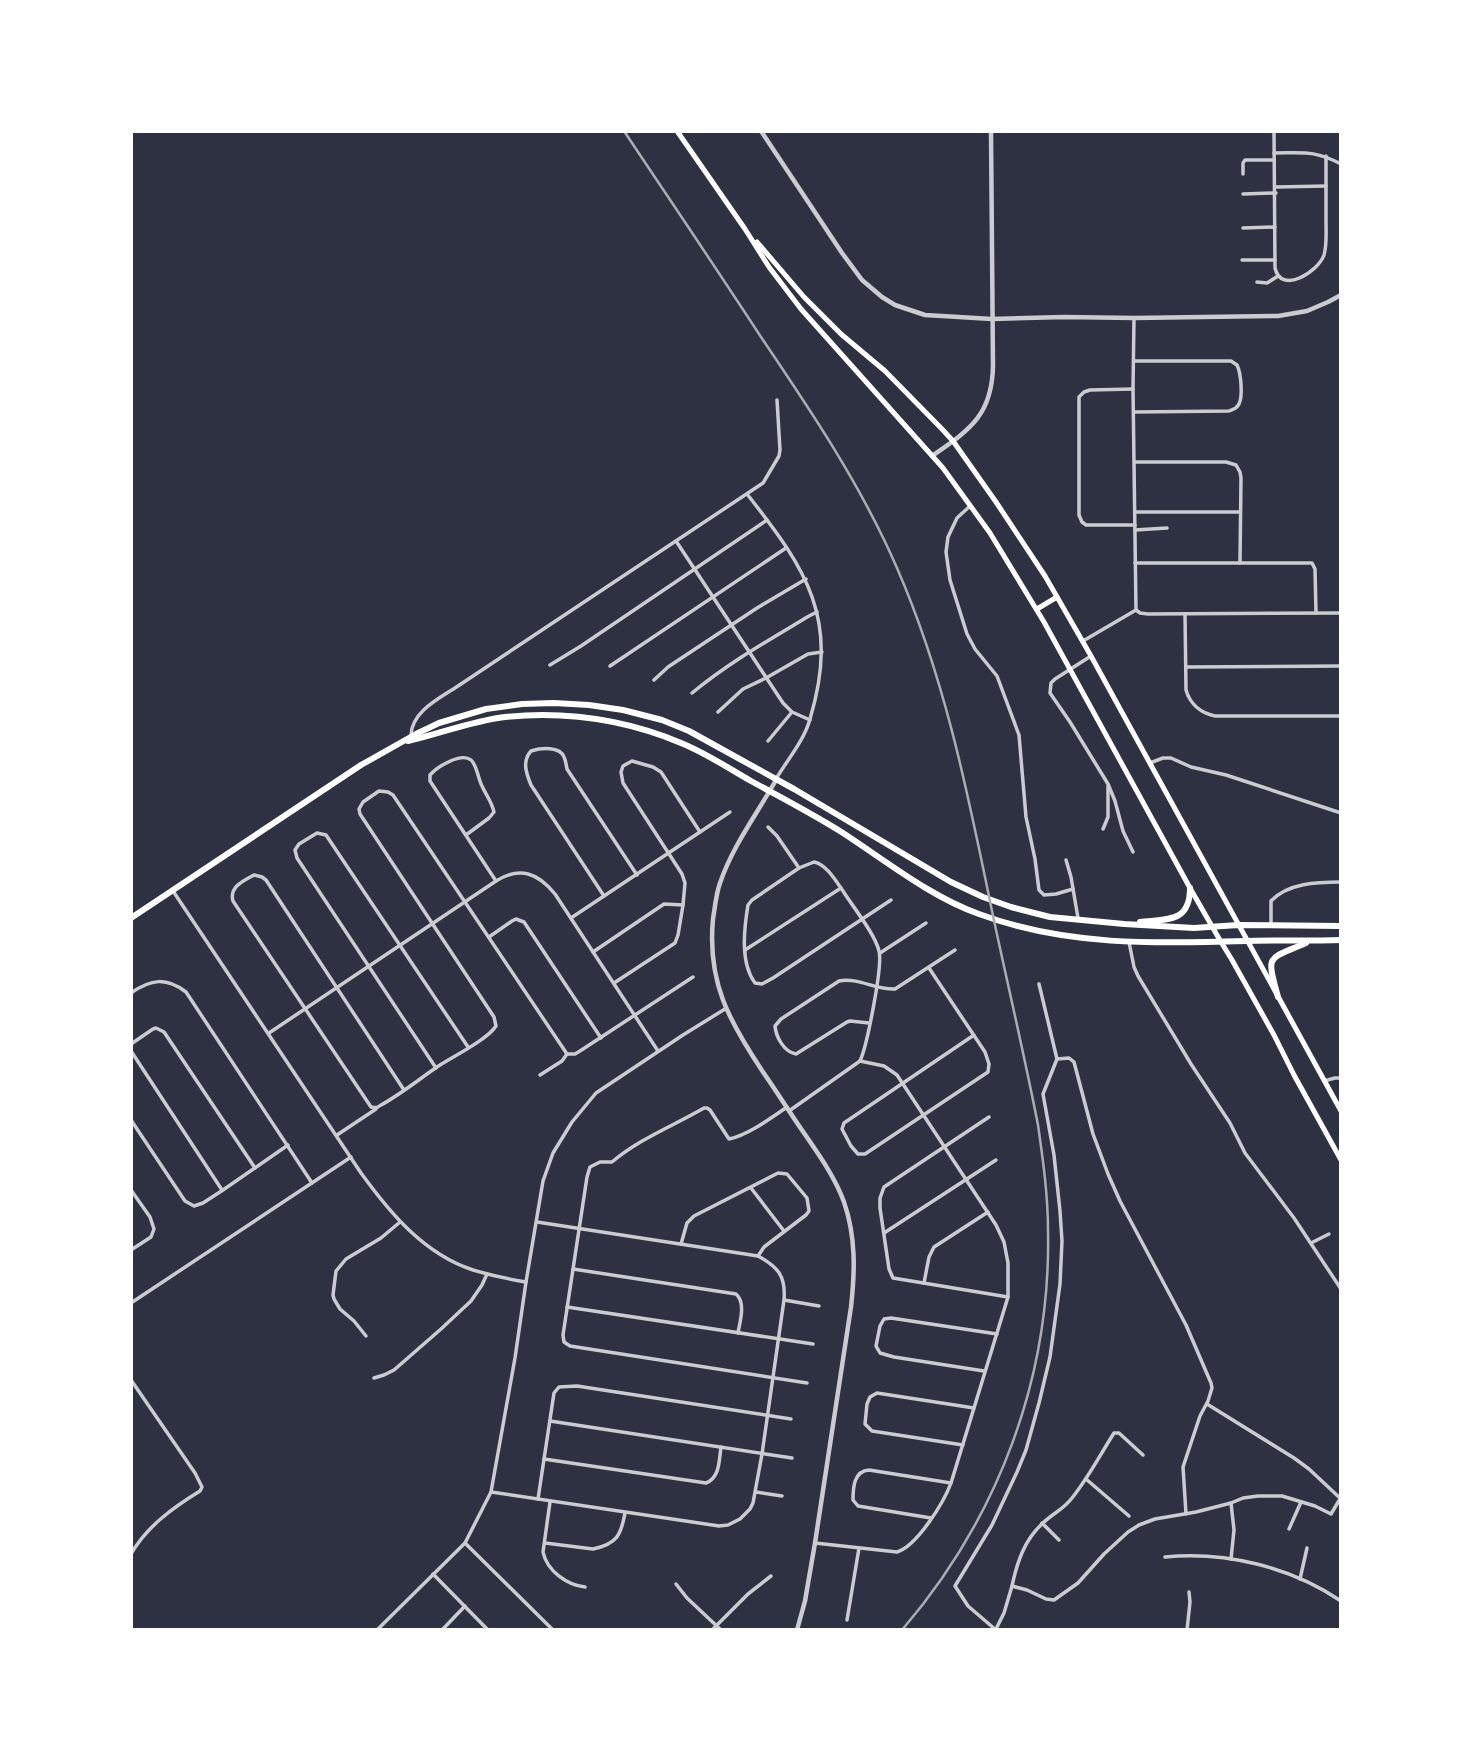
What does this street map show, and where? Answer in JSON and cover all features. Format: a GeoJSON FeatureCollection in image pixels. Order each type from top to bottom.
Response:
{"type":"FeatureCollection","features":[{"type":"Feature","properties":{"kind":"main road"},"geometry":{"type":"LineString","coordinates":[[677,131],[769,267],[801,309],[932,456],[990,533],[1037,609],[1341,1160]]}},
{"type":"Feature","properties":{"kind":"main road"},"geometry":{"type":"LineString","coordinates":[[745,229],[804,297],[841,334],[885,371],[953,441],[996,502],[1058,597],[1083,641],[1341,1111]]}},
{"type":"Feature","properties":{"kind":"main road"},"geometry":{"type":"LineString","coordinates":[[1037,609],[1058,597]]}},
{"type":"Feature","properties":{"kind":"main road"},"geometry":{"type":"LineString","coordinates":[[131,918],[361,765],[439,723],[486,709],[539,703],[589,705],[662,720],[702,738],[951,882],[990,900],[1031,913],[1078,920],[1195,928],[1238,925],[1341,926]]}},
{"type":"Feature","properties":{"kind":"main road"},"geometry":{"type":"LineString","coordinates":[[411,739],[473,723],[535,715],[582,717],[642,729],[681,743],[770,791],[826,823],[924,886],[963,908],[989,918],[1075,938],[1129,942],[1341,940]]}},
{"type":"Feature","properties":{"kind":"main road"},"geometry":{"type":"LineString","coordinates":[[1124,924],[1180,915],[1188,906],[1190,888]]}},
{"type":"Feature","properties":{"kind":"main road"},"geometry":{"type":"LineString","coordinates":[[1278,997],[1270,969],[1274,957],[1311,940]]}},
{"type":"Feature","properties":{"kind":"street"},"geometry":{"type":"LineString","coordinates":[[932,456],[970,427],[981,414],[993,378],[991,131]]}},
{"type":"Feature","properties":{"kind":"street"},"geometry":{"type":"LineString","coordinates":[[1274,131],[1275,260],[1278,276]]}},
{"type":"Feature","properties":{"kind":"street"},"geometry":{"type":"LineString","coordinates":[[762,132],[862,279],[895,305],[925,315],[992,319],[1278,316],[1307,311],[1341,295]]}},
{"type":"Feature","properties":{"kind":"street"},"geometry":{"type":"LineString","coordinates":[[1274,153],[1313,153],[1341,164]]}},
{"type":"Feature","properties":{"kind":"street"},"geometry":{"type":"LineString","coordinates":[[1278,276],[1287,279],[1302,278],[1322,259],[1326,244],[1326,156]]}},
{"type":"Feature","properties":{"kind":"street"},"geometry":{"type":"LineString","coordinates":[[1243,174],[1245,160],[1275,160]]}},
{"type":"Feature","properties":{"kind":"street"},"geometry":{"type":"LineString","coordinates":[[1276,187],[1326,186]]}},
{"type":"Feature","properties":{"kind":"street"},"geometry":{"type":"LineString","coordinates":[[1242,194],[1276,193]]}},
{"type":"Feature","properties":{"kind":"street"},"geometry":{"type":"LineString","coordinates":[[1243,228],[1275,227]]}},
{"type":"Feature","properties":{"kind":"street"},"geometry":{"type":"LineString","coordinates":[[1242,260],[1275,260]]}},
{"type":"Feature","properties":{"kind":"street"},"geometry":{"type":"LineString","coordinates":[[1258,282],[1267,283],[1278,276]]}},
{"type":"Feature","properties":{"kind":"street"},"geometry":{"type":"LineString","coordinates":[[1134,318],[1136,610]]}},
{"type":"Feature","properties":{"kind":"street"},"geometry":{"type":"LineString","coordinates":[[1134,361],[1231,361],[1237,365],[1240,374],[1240,401],[1237,408],[1229,411],[1134,412]]}},
{"type":"Feature","properties":{"kind":"street"},"geometry":{"type":"LineString","coordinates":[[1133,389],[1090,390],[1079,397],[1079,515],[1086,525],[1167,528]]}},
{"type":"Feature","properties":{"kind":"street"},"geometry":{"type":"LineString","coordinates":[[411,739],[415,720],[429,706],[747,494],[765,479],[779,456],[777,400]]}},
{"type":"Feature","properties":{"kind":"street"},"geometry":{"type":"LineString","coordinates":[[1135,462],[1234,464],[1241,478],[1240,563]]}},
{"type":"Feature","properties":{"kind":"street"},"geometry":{"type":"LineString","coordinates":[[747,494],[806,579],[817,612],[822,652],[820,678],[810,720],[734,852],[720,884],[712,936],[713,962],[725,1009],[741,1039],[827,1167],[839,1191],[850,1224],[854,1252],[851,1307],[806,1601],[797,1630]]}},
{"type":"Feature","properties":{"kind":"street"},"geometry":{"type":"LineString","coordinates":[[971,505],[957,519],[948,537],[946,552],[953,592],[967,634],[975,649],[997,676],[1019,735],[1026,817],[1039,890],[1044,895],[1052,895],[1073,889]]}},
{"type":"Feature","properties":{"kind":"street"},"geometry":{"type":"LineString","coordinates":[[1135,512],[1240,513]]}},
{"type":"Feature","properties":{"kind":"street"},"geometry":{"type":"LineString","coordinates":[[550,664],[581,646],[767,520]]}},
{"type":"Feature","properties":{"kind":"street"},"geometry":{"type":"LineString","coordinates":[[676,541],[783,703],[792,712],[810,720]]}},
{"type":"Feature","properties":{"kind":"street"},"geometry":{"type":"LineString","coordinates":[[610,666],[786,548]]}},
{"type":"Feature","properties":{"kind":"street"},"geometry":{"type":"LineString","coordinates":[[1135,564],[1312,563],[1315,569],[1316,613]]}},
{"type":"Feature","properties":{"kind":"street"},"geometry":{"type":"LineString","coordinates":[[654,680],[668,667],[777,595],[806,579]]}},
{"type":"Feature","properties":{"kind":"street"},"geometry":{"type":"LineString","coordinates":[[1136,610],[1145,614],[1341,613]]}},
{"type":"Feature","properties":{"kind":"street"},"geometry":{"type":"LineString","coordinates":[[1083,641],[1136,610]]}},
{"type":"Feature","properties":{"kind":"street"},"geometry":{"type":"LineString","coordinates":[[692,693],[750,652],[817,612]]}},
{"type":"Feature","properties":{"kind":"street"},"geometry":{"type":"LineString","coordinates":[[1185,614],[1185,686],[1187,695],[1201,711],[1211,716],[1341,716]]}},
{"type":"Feature","properties":{"kind":"street"},"geometry":{"type":"LineString","coordinates":[[718,712],[743,690],[808,654],[822,652]]}},
{"type":"Feature","properties":{"kind":"street"},"geometry":{"type":"LineString","coordinates":[[1091,656],[1055,679],[1051,683],[1050,693],[1108,784],[1122,831],[1133,852]]}},
{"type":"Feature","properties":{"kind":"street"},"geometry":{"type":"LineString","coordinates":[[1186,667],[1341,666]]}},
{"type":"Feature","properties":{"kind":"street"},"geometry":{"type":"LineString","coordinates":[[768,741],[792,712]]}},
{"type":"Feature","properties":{"kind":"street"},"geometry":{"type":"LineString","coordinates":[[604,896],[531,785],[526,760],[531,751],[553,749],[563,754],[567,769],[637,875]]}},
{"type":"Feature","properties":{"kind":"street"},"geometry":{"type":"LineString","coordinates":[[466,835],[489,818],[494,809],[479,782],[473,763],[466,758],[446,762],[433,771],[431,784],[496,881]]}},
{"type":"Feature","properties":{"kind":"street"},"geometry":{"type":"LineString","coordinates":[[1150,763],[1171,758],[1191,767],[1226,775],[1341,813]]}},
{"type":"Feature","properties":{"kind":"street"},"geometry":{"type":"LineString","coordinates":[[614,983],[675,943],[683,905],[684,878],[623,783],[621,772],[625,764],[635,762],[657,769],[700,832]]}},
{"type":"Feature","properties":{"kind":"street"},"geometry":{"type":"LineString","coordinates":[[1103,829],[1108,817],[1108,784]]}},
{"type":"Feature","properties":{"kind":"street"},"geometry":{"type":"LineString","coordinates":[[337,1135],[494,1030],[496,1026],[496,1021],[360,814],[359,809],[363,802],[379,791],[384,790],[393,795],[567,1054]]}},
{"type":"Feature","properties":{"kind":"street"},"geometry":{"type":"LineString","coordinates":[[571,918],[730,812]]}},
{"type":"Feature","properties":{"kind":"street"},"geometry":{"type":"LineString","coordinates":[[768,827],[799,868]]}},
{"type":"Feature","properties":{"kind":"street"},"geometry":{"type":"LineString","coordinates":[[436,1068],[297,859],[295,850],[299,844],[317,833],[326,835],[468,1047]]}},
{"type":"Feature","properties":{"kind":"street"},"geometry":{"type":"LineString","coordinates":[[1066,860],[1078,920]]}},
{"type":"Feature","properties":{"kind":"street"},"geometry":{"type":"LineString","coordinates":[[807,1382],[570,1346],[564,1342],[587,1177],[592,1166],[600,1162],[611,1162],[642,1141],[704,1108],[710,1110],[729,1139],[738,1137],[788,1109],[860,1061],[880,953],[876,942],[862,920],[841,888],[820,863],[808,863],[749,902],[747,912],[745,950],[749,971],[755,983],[762,984],[773,978],[862,920],[891,900]]}},
{"type":"Feature","properties":{"kind":"street"},"geometry":{"type":"LineString","coordinates":[[270,1033],[496,881],[511,874],[523,873],[536,876],[555,894],[658,1051]]}},
{"type":"Feature","properties":{"kind":"street"},"geometry":{"type":"LineString","coordinates":[[378,1107],[368,1104],[233,901],[231,893],[234,888],[248,878],[258,875],[266,880],[404,1090]]}},
{"type":"Feature","properties":{"kind":"street"},"geometry":{"type":"LineString","coordinates":[[1271,926],[1271,901],[1278,894],[1311,883],[1341,882]]}},
{"type":"Feature","properties":{"kind":"street"},"geometry":{"type":"LineString","coordinates":[[745,950],[841,888]]}},
{"type":"Feature","properties":{"kind":"street"},"geometry":{"type":"LineString","coordinates":[[173,890],[387,1208],[433,1250],[457,1263],[487,1274],[526,1282]]}},
{"type":"Feature","properties":{"kind":"street"},"geometry":{"type":"LineString","coordinates":[[593,952],[664,904],[683,905]]}},
{"type":"Feature","properties":{"kind":"street"},"geometry":{"type":"LineString","coordinates":[[488,937],[516,919],[524,922],[601,1038]]}},
{"type":"Feature","properties":{"kind":"street"},"geometry":{"type":"LineString","coordinates":[[880,953],[926,923]]}},
{"type":"Feature","properties":{"kind":"street"},"geometry":{"type":"LineString","coordinates":[[1129,942],[1138,976],[1230,1124],[1245,1153],[1281,1199],[1341,1290]]}},
{"type":"Feature","properties":{"kind":"street"},"geometry":{"type":"LineString","coordinates":[[869,1023],[847,1022],[796,1054],[788,1051],[777,1036],[775,1026],[781,1019],[838,981],[847,980],[885,989],[898,987],[955,950]]}},
{"type":"Feature","properties":{"kind":"street"},"geometry":{"type":"LineString","coordinates":[[929,968],[974,1035],[988,1058],[988,1072],[865,1153],[859,1154],[850,1146],[842,1129],[844,1123],[974,1035]]}},
{"type":"Feature","properties":{"kind":"street"},"geometry":{"type":"LineString","coordinates":[[567,1054],[575,1054],[694,977]]}},
{"type":"Feature","properties":{"kind":"street"},"geometry":{"type":"LineString","coordinates":[[131,993],[158,981],[168,982],[186,992],[312,1182]]}},
{"type":"Feature","properties":{"kind":"street"},"geometry":{"type":"LineString","coordinates":[[131,982],[137,989]]}},
{"type":"Feature","properties":{"kind":"street"},"geometry":{"type":"LineString","coordinates":[[1039,984],[1058,1059],[1043,1094],[1054,1155],[1060,1211],[1060,1284],[1050,1357],[1026,1450],[992,1525],[955,1586],[968,1606],[996,1630],[1007,1606],[1024,1547],[1042,1523],[1068,1503],[1115,1432],[1143,1455]]}},
{"type":"Feature","properties":{"kind":"street"},"geometry":{"type":"LineString","coordinates":[[377,1630],[465,1543],[491,1492],[543,1181],[550,1160],[572,1122],[596,1093],[725,1009]]}},
{"type":"Feature","properties":{"kind":"street"},"geometry":{"type":"LineString","coordinates":[[131,1044],[153,1029],[164,1031],[255,1168]]}},
{"type":"Feature","properties":{"kind":"street"},"geometry":{"type":"LineString","coordinates":[[131,1051],[223,1190]]}},
{"type":"Feature","properties":{"kind":"street"},"geometry":{"type":"LineString","coordinates":[[540,1075],[562,1061],[567,1054]]}},
{"type":"Feature","properties":{"kind":"street"},"geometry":{"type":"LineString","coordinates":[[1058,1059],[1069,1058],[1074,1062],[1093,1134],[1108,1174],[1186,1325],[1211,1383],[1211,1393],[1200,1416],[1183,1468],[1186,1514]]}},
{"type":"Feature","properties":{"kind":"street"},"geometry":{"type":"LineString","coordinates":[[815,1543],[891,1553],[901,1551],[908,1547],[932,1518],[942,1504],[951,1483],[1008,1297],[1008,1263],[1004,1242],[988,1212],[897,1075],[884,1066],[860,1061]]}},
{"type":"Feature","properties":{"kind":"street"},"geometry":{"type":"LineString","coordinates":[[1324,1081],[1341,1078]]}},
{"type":"Feature","properties":{"kind":"street"},"geometry":{"type":"LineString","coordinates":[[989,1118],[882,1189],[880,1198],[891,1276],[897,1280],[1008,1297]]}},
{"type":"Feature","properties":{"kind":"street"},"geometry":{"type":"LineString","coordinates":[[131,1120],[185,1201],[194,1206],[223,1190],[288,1145]]}},
{"type":"Feature","properties":{"kind":"street"},"geometry":{"type":"LineString","coordinates":[[131,1303],[351,1157]]}},
{"type":"Feature","properties":{"kind":"street"},"geometry":{"type":"LineString","coordinates":[[884,1233],[996,1160]]}},
{"type":"Feature","properties":{"kind":"street"},"geometry":{"type":"LineString","coordinates":[[681,1244],[690,1220],[780,1172],[788,1175],[804,1193],[809,1202],[809,1211],[764,1247],[758,1256]]}},
{"type":"Feature","properties":{"kind":"street"},"geometry":{"type":"LineString","coordinates":[[751,1188],[783,1231]]}},
{"type":"Feature","properties":{"kind":"street"},"geometry":{"type":"LineString","coordinates":[[131,1190],[150,1217],[154,1229],[151,1237],[131,1250]]}},
{"type":"Feature","properties":{"kind":"street"},"geometry":{"type":"LineString","coordinates":[[924,1283],[929,1257],[934,1247],[988,1212]]}},
{"type":"Feature","properties":{"kind":"street"},"geometry":{"type":"LineString","coordinates":[[366,1336],[334,1300],[336,1271],[346,1259],[381,1238],[400,1222]]}},
{"type":"Feature","properties":{"kind":"street"},"geometry":{"type":"LineString","coordinates":[[491,1492],[710,1525],[728,1525],[740,1519],[750,1509],[762,1454],[785,1300],[785,1283],[777,1269],[758,1256],[537,1222]]}},
{"type":"Feature","properties":{"kind":"street"},"geometry":{"type":"LineString","coordinates":[[1311,1243],[1329,1234]]}},
{"type":"Feature","properties":{"kind":"street"},"geometry":{"type":"LineString","coordinates":[[573,1269],[736,1294],[742,1305],[738,1333]]}},
{"type":"Feature","properties":{"kind":"street"},"geometry":{"type":"LineString","coordinates":[[374,1378],[394,1370],[441,1329],[471,1301],[487,1274]]}},
{"type":"Feature","properties":{"kind":"street"},"geometry":{"type":"LineString","coordinates":[[785,1300],[820,1306]]}},
{"type":"Feature","properties":{"kind":"street"},"geometry":{"type":"LineString","coordinates":[[567,1307],[813,1344]]}},
{"type":"Feature","properties":{"kind":"street"},"geometry":{"type":"LineString","coordinates":[[985,1371],[882,1354],[876,1346],[880,1326],[884,1319],[891,1318],[997,1334]]}},
{"type":"Feature","properties":{"kind":"street"},"geometry":{"type":"LineString","coordinates":[[131,1380],[202,1486],[200,1491],[182,1502],[153,1527],[131,1554]]}},
{"type":"Feature","properties":{"kind":"street"},"geometry":{"type":"LineString","coordinates":[[538,1499],[554,1393],[559,1387],[590,1388],[791,1419]]}},
{"type":"Feature","properties":{"kind":"street"},"geometry":{"type":"LineString","coordinates":[[963,1446],[872,1431],[865,1424],[867,1404],[870,1397],[877,1394],[974,1408]]}},
{"type":"Feature","properties":{"kind":"street"},"geometry":{"type":"LineString","coordinates":[[1012,1586],[1054,1600],[1078,1583],[1104,1554],[1134,1528],[1148,1521],[1186,1514],[1243,1498],[1282,1496],[1332,1513],[1340,1499],[1309,1469],[1207,1404]]}},
{"type":"Feature","properties":{"kind":"street"},"geometry":{"type":"LineString","coordinates":[[550,1421],[792,1458]]}},
{"type":"Feature","properties":{"kind":"street"},"geometry":{"type":"LineString","coordinates":[[544,1459],[706,1483],[716,1477],[721,1447]]}},
{"type":"Feature","properties":{"kind":"street"},"geometry":{"type":"LineString","coordinates":[[932,1518],[858,1506],[853,1500],[857,1475],[861,1471],[869,1470],[951,1483]]}},
{"type":"Feature","properties":{"kind":"street"},"geometry":{"type":"LineString","coordinates":[[1086,1479],[1129,1517]]}},
{"type":"Feature","properties":{"kind":"street"},"geometry":{"type":"LineString","coordinates":[[755,1491],[782,1496]]}},
{"type":"Feature","properties":{"kind":"street"},"geometry":{"type":"LineString","coordinates":[[550,1502],[545,1558],[551,1568],[570,1584],[585,1587]]}},
{"type":"Feature","properties":{"kind":"street"},"geometry":{"type":"LineString","coordinates":[[1289,1529],[1301,1502]]}},
{"type":"Feature","properties":{"kind":"street"},"geometry":{"type":"LineString","coordinates":[[1231,1503],[1234,1530],[1231,1559]]}},
{"type":"Feature","properties":{"kind":"street"},"geometry":{"type":"LineString","coordinates":[[545,1543],[598,1548],[614,1541],[620,1534],[625,1513]]}},
{"type":"Feature","properties":{"kind":"street"},"geometry":{"type":"LineString","coordinates":[[1042,1523],[1059,1540]]}},
{"type":"Feature","properties":{"kind":"street"},"geometry":{"type":"LineString","coordinates":[[465,1543],[552,1630]]}},
{"type":"Feature","properties":{"kind":"street"},"geometry":{"type":"LineString","coordinates":[[847,1620],[859,1548]]}},
{"type":"Feature","properties":{"kind":"street"},"geometry":{"type":"LineString","coordinates":[[1300,1579],[1307,1549]]}},
{"type":"Feature","properties":{"kind":"street"},"geometry":{"type":"LineString","coordinates":[[1165,1558],[1191,1556],[1231,1559],[1300,1579],[1341,1601]]}},
{"type":"Feature","properties":{"kind":"street"},"geometry":{"type":"LineString","coordinates":[[433,1574],[488,1630]]}},
{"type":"Feature","properties":{"kind":"street"},"geometry":{"type":"LineString","coordinates":[[712,1630],[748,1594],[771,1576]]}},
{"type":"Feature","properties":{"kind":"street"},"geometry":{"type":"LineString","coordinates":[[676,1584],[721,1630]]}},
{"type":"Feature","properties":{"kind":"street"},"geometry":{"type":"LineString","coordinates":[[1187,1630],[1190,1601],[1188,1592]]}},
{"type":"Feature","properties":{"kind":"street"},"geometry":{"type":"LineString","coordinates":[[442,1630],[465,1606]]}},
{"type":"Feature","properties":{"kind":"railway"},"geometry":{"type":"LineString","coordinates":[[624,131],[817,421],[868,507],[897,568],[929,652],[954,737],[1038,1125],[1047,1204],[1047,1286],[1040,1340],[1028,1392],[1012,1444],[966,1541],[936,1587],[902,1630]]}}]}
